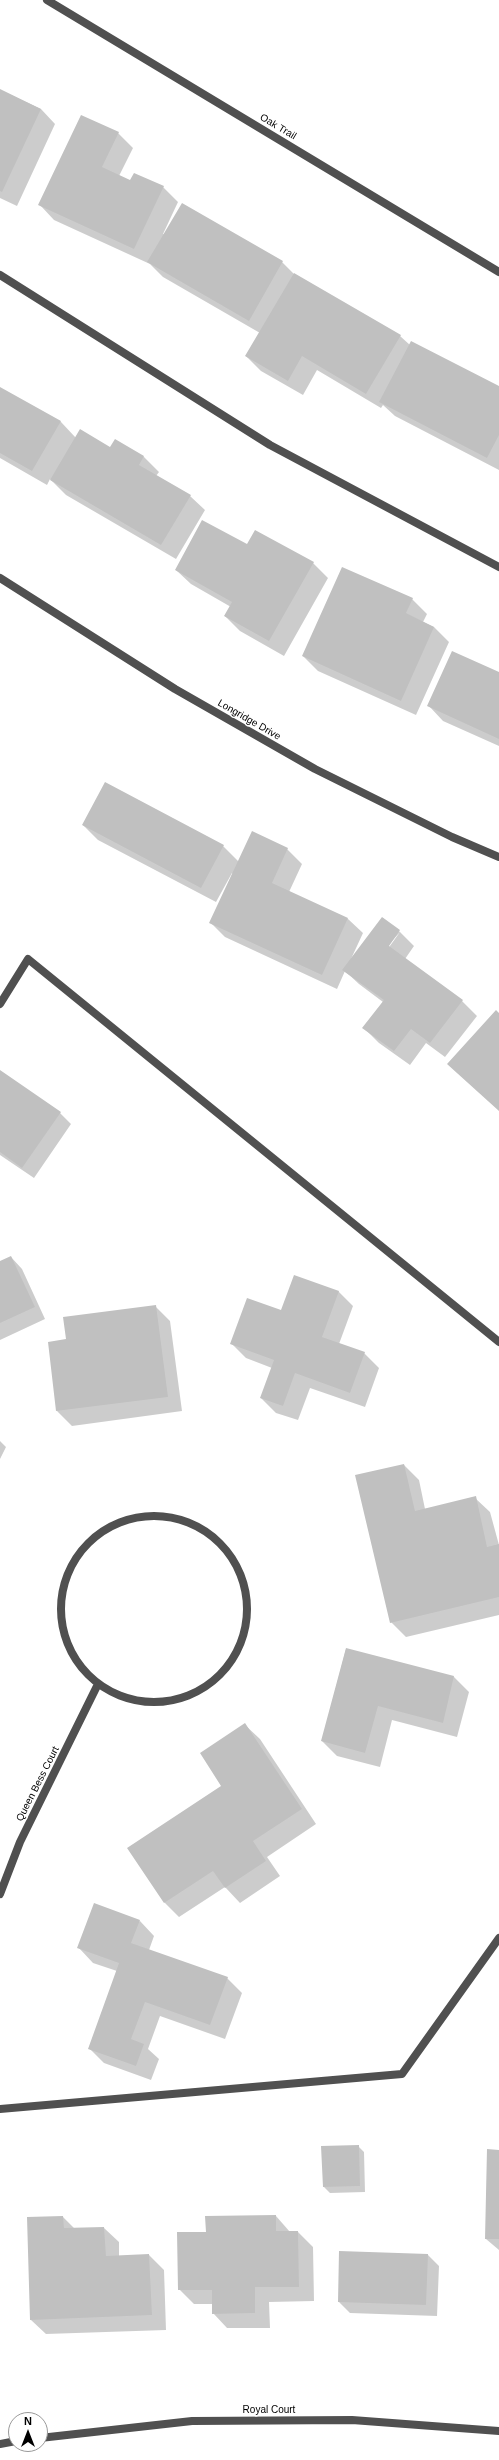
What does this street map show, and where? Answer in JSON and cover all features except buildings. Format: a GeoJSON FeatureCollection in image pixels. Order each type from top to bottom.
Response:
{"type":"FeatureCollection","features":[{"type":"Feature","properties":{"kind":"street","name":"Oak Trail"},"geometry":{"type":"LineString","coordinates":[[47,0],[499,272]]}},
{"type":"Feature","properties":{"kind":"street"},"geometry":{"type":"LineString","coordinates":[[0,275],[270,446],[499,567]]}},
{"type":"Feature","properties":{"kind":"street","name":"Longridge Drive"},"geometry":{"type":"LineString","coordinates":[[0,578],[175,689],[315,769],[452,837],[499,857]]}},
{"type":"Feature","properties":{"kind":"street"},"geometry":{"type":"LineString","coordinates":[[0,1004],[28,959],[499,1342]]}},
{"type":"Feature","properties":{"kind":"street"},"geometry":{"type":"LineString","coordinates":[[141,1515],[180,1519],[193,1523],[213,1535],[229,1554],[243,1579],[247,1606],[240,1648],[222,1673],[190,1696],[173,1700],[142,1702],[117,1696],[98,1684],[75,1661],[63,1632],[60,1610],[67,1572],[85,1545],[97,1533],[141,1515]]}},
{"type":"Feature","properties":{"kind":"street","name":"Queen Bess Court"},"geometry":{"type":"LineString","coordinates":[[0,1894],[20,1842],[98,1684]]}},
{"type":"Feature","properties":{"kind":"street"},"geometry":{"type":"LineString","coordinates":[[0,2110],[402,2074],[499,1938]]}},
{"type":"Feature","properties":{"kind":"street","name":"Royal Court"},"geometry":{"type":"LineString","coordinates":[[48,2437],[192,2421],[352,2420],[499,2431]]}}]}
